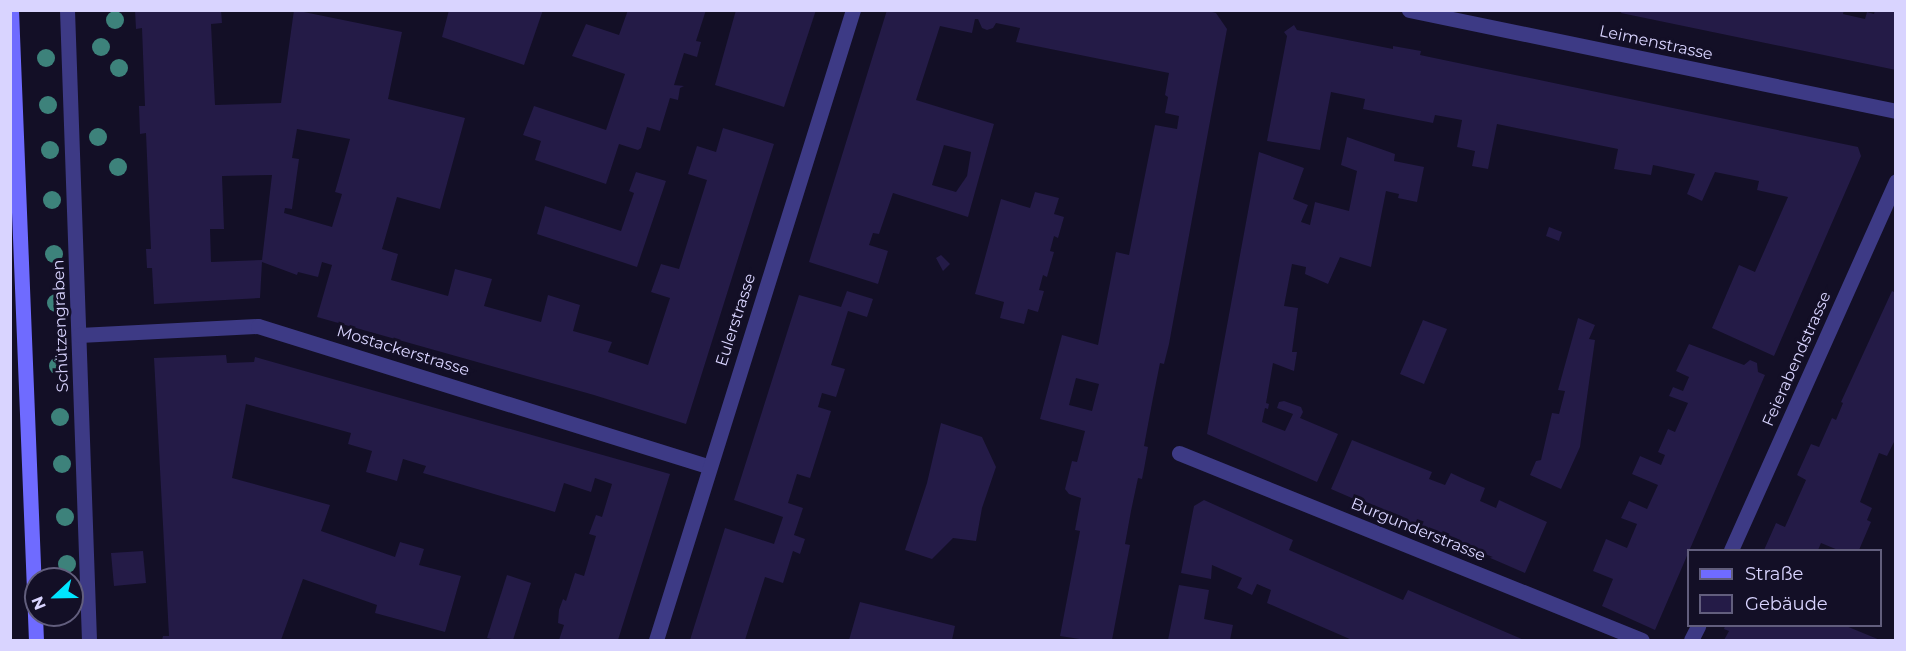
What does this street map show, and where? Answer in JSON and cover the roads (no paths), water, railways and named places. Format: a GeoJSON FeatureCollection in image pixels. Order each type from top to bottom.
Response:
{"type":"FeatureCollection","features":[{"type":"Feature","properties":{"kind":"main road"},"geometry":{"type":"LineString","coordinates":[[11,10],[14,161],[36,640]]}},
{"type":"Feature","properties":{"kind":"street","name":"Schützengraben"},"geometry":{"type":"LineString","coordinates":[[67,10],[89,640]]}},
{"type":"Feature","properties":{"kind":"street","name":"Eulerstrasse"},"geometry":{"type":"LineString","coordinates":[[656,640],[708,466],[853,10]]}},
{"type":"Feature","properties":{"kind":"street","name":"Leimenstrasse"},"geometry":{"type":"LineString","coordinates":[[1409,10],[1896,111]]}},
{"type":"Feature","properties":{"kind":"street","name":"Feierabendstrasse"},"geometry":{"type":"LineString","coordinates":[[1731,549],[1896,181]]}},
{"type":"Feature","properties":{"kind":"street","name":"Mostackerstrasse"},"geometry":{"type":"LineString","coordinates":[[80,335],[258,326],[708,466]]}},
{"type":"Feature","properties":{"kind":"street","name":"Burgunderstrasse"},"geometry":{"type":"LineString","coordinates":[[1179,453],[1642,640]]}}]}
